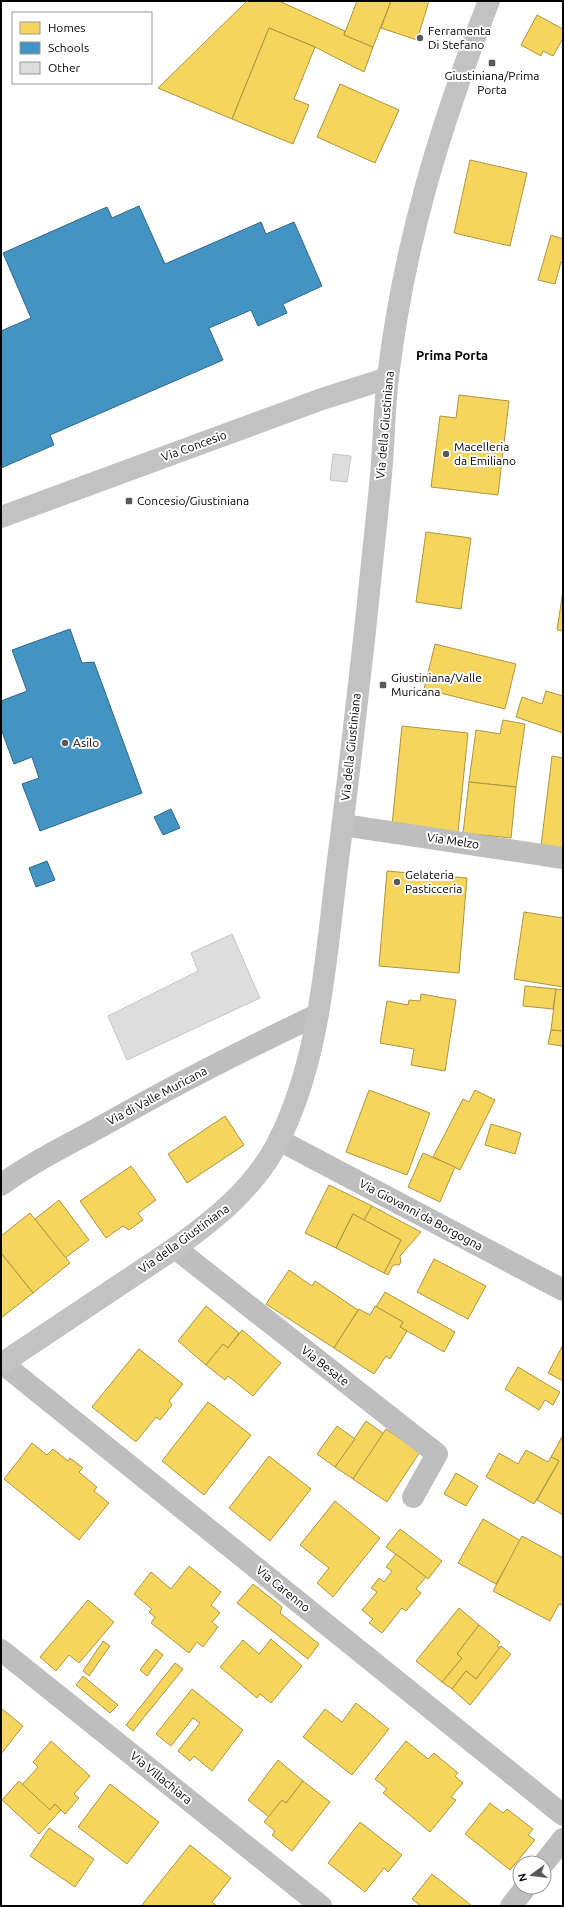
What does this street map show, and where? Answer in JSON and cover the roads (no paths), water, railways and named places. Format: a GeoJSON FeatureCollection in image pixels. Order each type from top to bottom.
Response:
{"type":"FeatureCollection","features":[{"type":"Feature","properties":{"kind":"street","name":"Via della Giustiniana"},"geometry":{"type":"LineString","coordinates":[[2,1363],[175,1248],[202,1229],[235,1200],[268,1159],[279,1140],[304,1072],[317,1016],[324,976],[381,473],[388,378],[411,242],[421,199],[452,100],[488,1]]}},
{"type":"Feature","properties":{"kind":"street","name":"Via Concesio"},"geometry":{"type":"LineString","coordinates":[[1,517],[322,399],[388,378]]}},
{"type":"Feature","properties":{"kind":"street","name":"Via Melzo"},"geometry":{"type":"LineString","coordinates":[[342,825],[563,858]]}},
{"type":"Feature","properties":{"kind":"street","name":"Via di Valle Muricana"},"geometry":{"type":"LineString","coordinates":[[1,1186],[32,1165],[163,1091],[317,1016]]}},
{"type":"Feature","properties":{"kind":"street","name":"Via Giovanni da Borgogna"},"geometry":{"type":"LineString","coordinates":[[279,1140],[563,1290]]}},
{"type":"Feature","properties":{"kind":"street","name":"Via Besate"},"geometry":{"type":"LineString","coordinates":[[175,1248],[437,1454],[413,1497]]}},
{"type":"Feature","properties":{"kind":"street","name":"Via Carenno"},"geometry":{"type":"LineString","coordinates":[[2,1363],[563,1815]]}},
{"type":"Feature","properties":{"kind":"street","name":"Via Villachiara"},"geometry":{"type":"LineString","coordinates":[[1,1650],[321,1906]]}},
{"type":"Feature","properties":{"kind":"street"},"geometry":{"type":"LineString","coordinates":[[551,1855],[563,1839]]}},
{"type":"Feature","properties":{"kind":"street"},"geometry":{"type":"LineString","coordinates":[[511,1906],[520,1895]]}},
{"type":"Feature","properties":{"kind":"place","name":"Ferramenta Di Stefano"},"geometry":{"type":"Point","coordinates":[420,38]}},
{"type":"Feature","properties":{"kind":"place","name":"Giustiniana/Prima Porta"},"geometry":{"type":"Point","coordinates":[492,63]}},
{"type":"Feature","properties":{"kind":"place","name":"Macelleria da Emiliano"},"geometry":{"type":"Point","coordinates":[446,454]}},
{"type":"Feature","properties":{"kind":"place","name":"Concesio/Giustiniana"},"geometry":{"type":"Point","coordinates":[129,501]}},
{"type":"Feature","properties":{"kind":"place","name":"Giustiniana/Valle Muricana"},"geometry":{"type":"Point","coordinates":[383,685]}},
{"type":"Feature","properties":{"kind":"place","name":"Asilo"},"geometry":{"type":"Point","coordinates":[65,743]}},
{"type":"Feature","properties":{"kind":"place","name":"Gelateria Pasticceria"},"geometry":{"type":"Point","coordinates":[397,882]}},
{"type":"Feature","properties":{"kind":"district","name":"Prima Porta"},"geometry":{"type":"Point","coordinates":[452,355]}}]}
